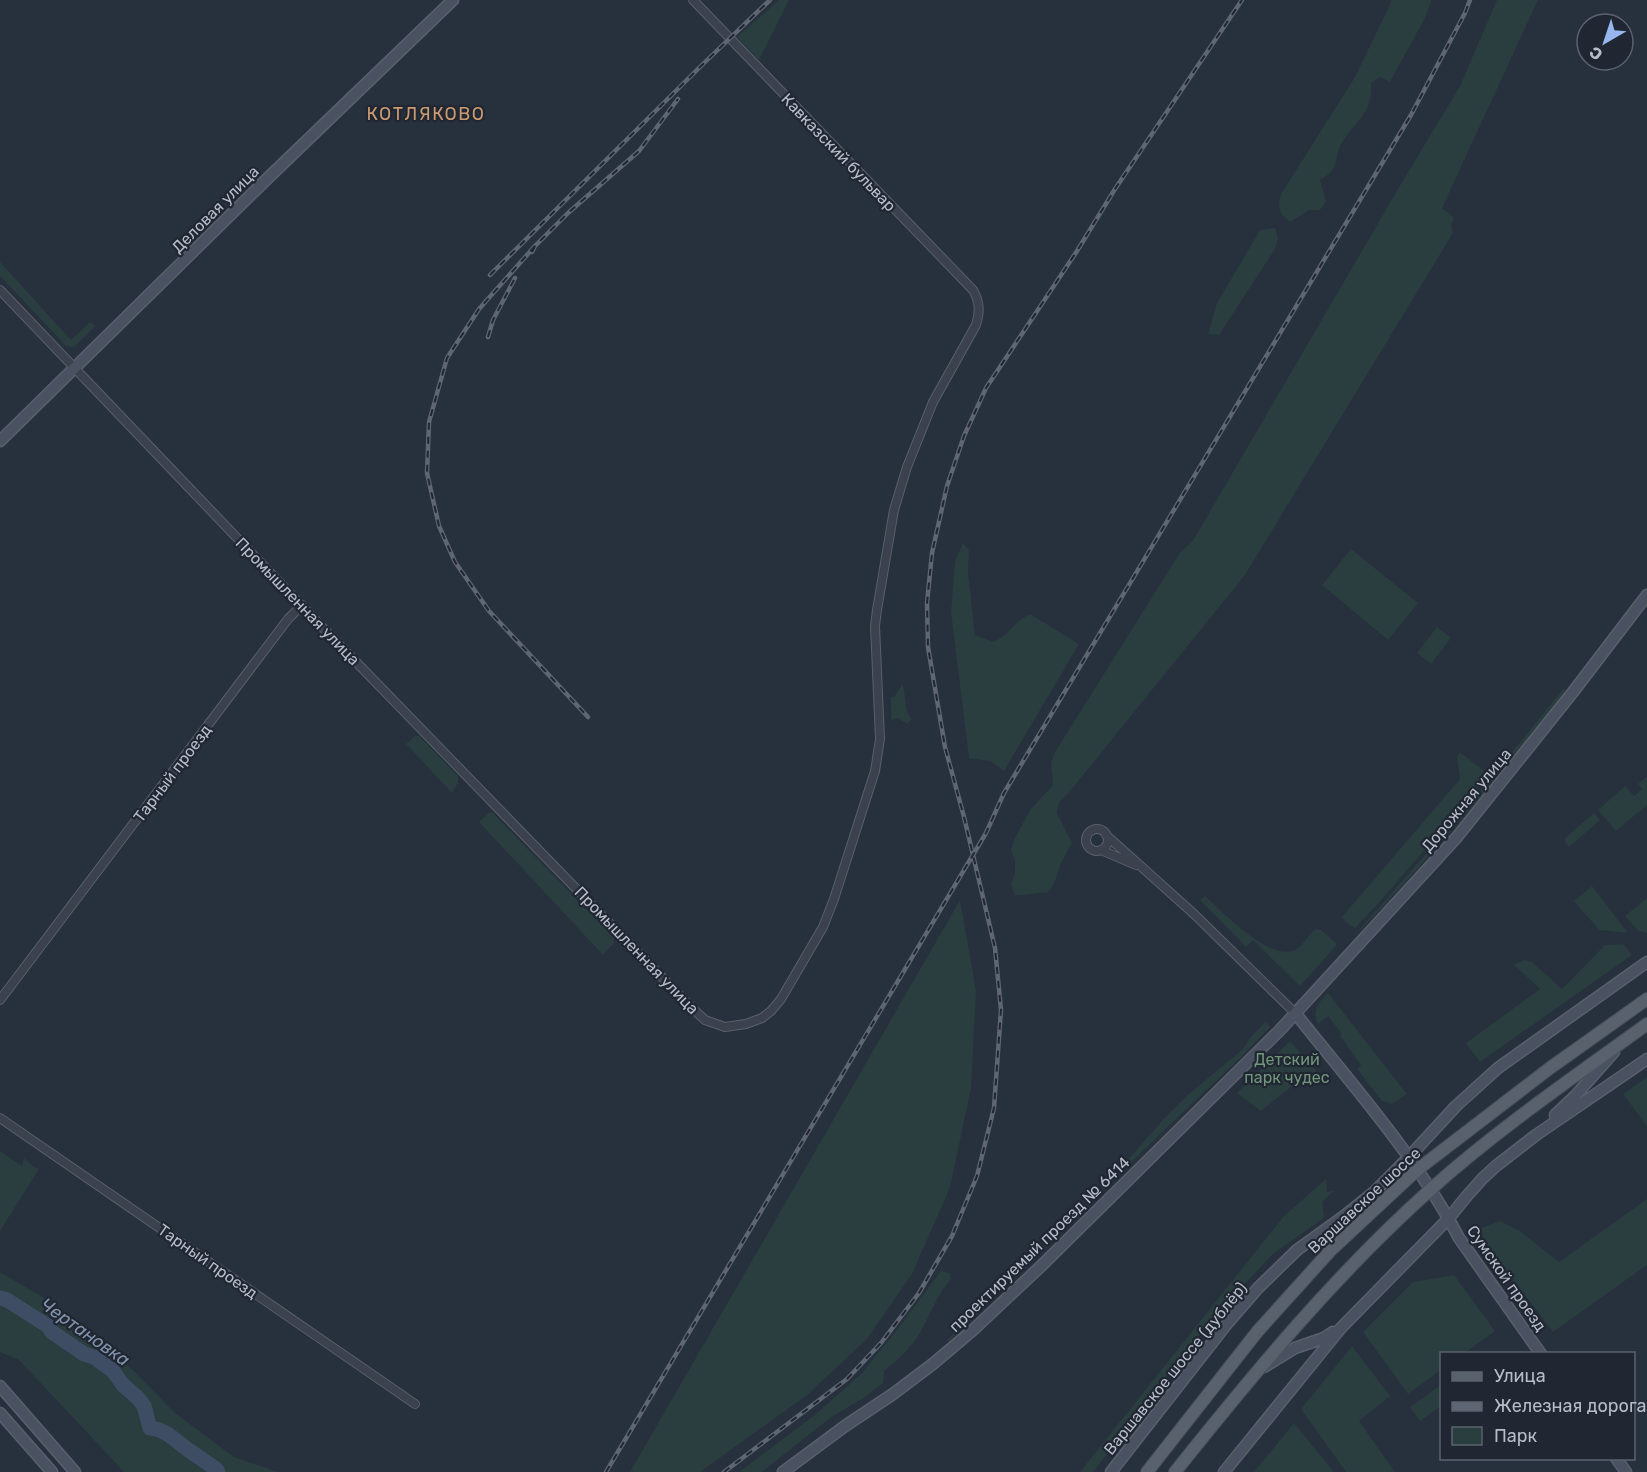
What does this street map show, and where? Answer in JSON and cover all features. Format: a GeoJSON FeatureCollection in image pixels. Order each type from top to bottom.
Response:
{"type":"FeatureCollection","features":[{"type":"Feature","properties":{"kind":"main road","name":"Деловая улица"},"geometry":{"type":"LineString","coordinates":[[0,441],[453,0]]}},
{"type":"Feature","properties":{"kind":"main road","name":"Дорожная улица"},"geometry":{"type":"LineString","coordinates":[[1296,1014],[1457,837],[1647,595]]}},
{"type":"Feature","properties":{"kind":"main road","name":"Варшавское шоссе (дублёр)"},"geometry":{"type":"LineString","coordinates":[[1111,1472],[1226,1325],[1258,1288],[1298,1250],[1374,1192],[1456,1106],[1498,1068],[1647,962]]}},
{"type":"Feature","properties":{"kind":"main road","name":"Варшавское шоссе"},"geometry":{"type":"LineString","coordinates":[[1147,1472],[1257,1332],[1330,1251],[1417,1170],[1550,1068],[1647,999]]}},
{"type":"Feature","properties":{"kind":"main road","name":"Сумской проезд"},"geometry":{"type":"LineString","coordinates":[[1296,1014],[1396,1137],[1449,1218],[1459,1238],[1540,1352]]}},
{"type":"Feature","properties":{"kind":"main road","name":"проектируемый проезд № 6414"},"geometry":{"type":"LineString","coordinates":[[783,1472],[893,1394],[973,1330],[1040,1267],[1296,1014]]}},
{"type":"Feature","properties":{"kind":"main road"},"geometry":{"type":"LineString","coordinates":[[1175,1472],[1256,1371],[1347,1270],[1430,1190],[1481,1146],[1647,1024]]}},
{"type":"Feature","properties":{"kind":"main road"},"geometry":{"type":"LineString","coordinates":[[1536,1135],[1575,1096],[1623,1041]]}},
{"type":"Feature","properties":{"kind":"main road"},"geometry":{"type":"LineString","coordinates":[[1224,1472],[1321,1350],[1496,1166],[1536,1135],[1647,1059]]}},
{"type":"Feature","properties":{"kind":"main road"},"geometry":{"type":"LineString","coordinates":[[1256,1371],[1295,1348],[1324,1338],[1341,1328]]}},
{"type":"Feature","properties":{"kind":"main road"},"geometry":{"type":"LineString","coordinates":[[0,1386],[75,1472]]}},
{"type":"Feature","properties":{"kind":"main road"},"geometry":{"type":"LineString","coordinates":[[0,1413],[52,1472]]}},
{"type":"Feature","properties":{"kind":"street","name":"Кавказский бульвар"},"geometry":{"type":"LineString","coordinates":[[693,0],[973,290],[980,306]]}},
{"type":"Feature","properties":{"kind":"street","name":"Промышленная улица"},"geometry":{"type":"LineString","coordinates":[[0,290],[692,1008],[705,1020],[725,1026],[754,1022],[771,1011],[781,999],[823,927],[834,899],[875,771],[880,739],[876,610],[894,510],[907,467],[933,402],[976,325],[980,306]]}},
{"type":"Feature","properties":{"kind":"street","name":"Тарный проезд"},"geometry":{"type":"LineString","coordinates":[[0,1000],[281,628],[302,605]]}},
{"type":"Feature","properties":{"kind":"street"},"geometry":{"type":"LineString","coordinates":[[1144,868],[1101,850],[1091,849],[1087,844],[1087,837],[1094,830],[1106,835],[1144,868],[1220,939],[1296,1014]]}},
{"type":"Feature","properties":{"kind":"street"},"geometry":{"type":"LineString","coordinates":[[1101,850],[1107,846],[1106,835]]}},
{"type":"Feature","properties":{"kind":"street","name":"Тарный проезд"},"geometry":{"type":"LineString","coordinates":[[0,1118],[415,1404]]}},
{"type":"Feature","properties":{"kind":"green space"},"geometry":{"type":"Polygon","coordinates":[[[779,0],[789,0],[759,60],[737,37],[779,0]]]}},
{"type":"Feature","properties":{"kind":"green space"},"geometry":{"type":"Polygon","coordinates":[[[1392,0],[1432,0],[1424,20],[1390,82],[1380,77],[1371,83],[1367,109],[1343,141],[1334,167],[1327,176],[1320,180],[1326,201],[1320,210],[1309,210],[1290,222],[1280,210],[1281,194],[1355,77],[1392,0]]]}},
{"type":"Feature","properties":{"kind":"green space"},"geometry":{"type":"Polygon","coordinates":[[[1497,0],[1538,0],[1442,208],[1454,218],[1451,226],[1453,233],[1245,575],[1059,802],[1057,813],[1072,843],[1061,863],[1054,884],[1047,893],[1015,895],[1011,885],[1015,873],[1015,861],[1011,850],[1030,810],[1053,785],[1051,763],[1055,752],[1179,554],[1194,539],[1460,86],[1497,0]]]}},
{"type":"Feature","properties":{"kind":"green space"},"geometry":{"type":"Polygon","coordinates":[[[1275,228],[1278,238],[1275,249],[1219,335],[1208,334],[1217,303],[1260,230],[1275,228]]]}},
{"type":"Feature","properties":{"kind":"green space"},"geometry":{"type":"Polygon","coordinates":[[[0,262],[71,340],[90,322],[95,326],[74,347],[66,346],[0,276],[0,262]]]}},
{"type":"Feature","properties":{"kind":"green space"},"geometry":{"type":"Polygon","coordinates":[[[963,543],[969,550],[968,572],[975,635],[993,642],[1030,614],[1079,644],[1004,771],[990,761],[969,758],[951,612],[955,561],[963,543]]]}},
{"type":"Feature","properties":{"kind":"green space"},"geometry":{"type":"Polygon","coordinates":[[[1351,549],[1418,603],[1388,640],[1322,585],[1351,549]]]}},
{"type":"Feature","properties":{"kind":"green space"},"geometry":{"type":"Polygon","coordinates":[[[1437,627],[1451,638],[1431,664],[1417,653],[1437,627]]]}},
{"type":"Feature","properties":{"kind":"green space"},"geometry":{"type":"Polygon","coordinates":[[[903,683],[907,712],[912,719],[907,724],[898,718],[891,721],[891,697],[894,697],[903,683]]]}},
{"type":"Feature","properties":{"kind":"green space"},"geometry":{"type":"Polygon","coordinates":[[[1563,689],[1567,690],[1514,757],[1509,756],[1563,689]]]}},
{"type":"Feature","properties":{"kind":"green space"},"geometry":{"type":"Polygon","coordinates":[[[415,736],[419,736],[458,776],[458,783],[452,793],[406,744],[415,736]]]}},
{"type":"Feature","properties":{"kind":"green space"},"geometry":{"type":"Polygon","coordinates":[[[1460,752],[1489,775],[1377,905],[1355,928],[1351,926],[1342,917],[1460,779],[1457,757],[1460,752]]]}},
{"type":"Feature","properties":{"kind":"green space"},"geometry":{"type":"Polygon","coordinates":[[[1495,773],[1497,779],[1359,930],[1478,795],[1495,773]]]}},
{"type":"Feature","properties":{"kind":"green space"},"geometry":{"type":"Polygon","coordinates":[[[1647,776],[1647,805],[1616,831],[1598,810],[1625,786],[1634,796],[1642,789],[1638,784],[1647,776]]]}},
{"type":"Feature","properties":{"kind":"green space"},"geometry":{"type":"Polygon","coordinates":[[[489,812],[493,813],[614,938],[614,943],[603,955],[479,822],[489,812]]]}},
{"type":"Feature","properties":{"kind":"green space"},"geometry":{"type":"Polygon","coordinates":[[[1594,813],[1600,820],[1569,847],[1565,838],[1594,813]]]}},
{"type":"Feature","properties":{"kind":"green space"},"geometry":{"type":"Polygon","coordinates":[[[1592,886],[1628,933],[1599,930],[1574,901],[1592,886]]]}},
{"type":"Feature","properties":{"kind":"green space"},"geometry":{"type":"Polygon","coordinates":[[[1205,896],[1234,923],[1273,949],[1285,952],[1295,950],[1315,929],[1321,930],[1336,943],[1336,946],[1300,986],[1253,940],[1246,947],[1200,900],[1205,896]]]}},
{"type":"Feature","properties":{"kind":"green space"},"geometry":{"type":"Polygon","coordinates":[[[1647,898],[1647,933],[1638,931],[1625,916],[1647,898]]]}},
{"type":"Feature","properties":{"kind":"green space"},"geometry":{"type":"Polygon","coordinates":[[[960,900],[976,991],[971,1088],[950,1188],[912,1274],[867,1339],[806,1396],[700,1472],[630,1472],[960,900]]]}},
{"type":"Feature","properties":{"kind":"green space"},"geometry":{"type":"Polygon","coordinates":[[[1623,944],[1632,955],[1480,1062],[1466,1043],[1540,989],[1514,965],[1524,960],[1532,962],[1562,989],[1605,945],[1623,944]]]}},
{"type":"Feature","properties":{"kind":"green space"},"geometry":{"type":"Polygon","coordinates":[[[1328,993],[1407,1094],[1392,1104],[1382,1101],[1357,1069],[1361,1065],[1328,1016],[1318,1024],[1317,1007],[1328,993]]]}},
{"type":"Feature","properties":{"kind":"green space"},"geometry":{"type":"Polygon","coordinates":[[[1266,1021],[1270,1027],[1239,1059],[949,1341],[947,1340],[1102,1189],[1160,1123],[1190,1093],[1243,1049],[1266,1021]]]}},
{"type":"Feature","properties":{"kind":"green space","name":"Детский парк чудес"},"geometry":{"type":"Polygon","coordinates":[[[1290,1041],[1319,1074],[1306,1082],[1297,1082],[1261,1111],[1237,1093],[1290,1041]]]}},
{"type":"Feature","properties":{"kind":"green space"},"geometry":{"type":"Polygon","coordinates":[[[1647,1077],[1647,1126],[1623,1094],[1647,1077]]]}},
{"type":"Feature","properties":{"kind":"green space"},"geometry":{"type":"Polygon","coordinates":[[[0,1151],[22,1166],[24,1158],[39,1169],[0,1231],[0,1151]]]}},
{"type":"Feature","properties":{"kind":"green space"},"geometry":{"type":"Polygon","coordinates":[[[1326,1179],[1327,1192],[1335,1190],[1322,1202],[1324,1218],[1274,1253],[1214,1316],[1093,1472],[1080,1472],[1284,1216],[1326,1179]]]}},
{"type":"Feature","properties":{"kind":"green space"},"geometry":{"type":"Polygon","coordinates":[[[1647,1199],[1647,1265],[1553,1332],[1476,1230],[1500,1221],[1520,1231],[1559,1262],[1647,1199]]]}},
{"type":"Feature","properties":{"kind":"green space"},"geometry":{"type":"Polygon","coordinates":[[[941,1271],[950,1273],[951,1279],[916,1339],[904,1354],[884,1371],[883,1383],[830,1418],[762,1472],[739,1472],[816,1414],[862,1373],[941,1271]]]}},
{"type":"Feature","properties":{"kind":"green space"},"geometry":{"type":"Polygon","coordinates":[[[0,1272],[44,1298],[134,1371],[175,1413],[234,1457],[278,1472],[124,1472],[19,1360],[0,1352],[0,1272]]]}},
{"type":"Feature","properties":{"kind":"green space"},"geometry":{"type":"Polygon","coordinates":[[[1454,1275],[1495,1331],[1466,1352],[1440,1352],[1440,1371],[1408,1394],[1363,1332],[1413,1282],[1454,1275]]]}},
{"type":"Feature","properties":{"kind":"green space"},"geometry":{"type":"Polygon","coordinates":[[[1352,1346],[1390,1396],[1359,1421],[1395,1472],[1346,1472],[1301,1409],[1352,1346]]]}},
{"type":"Feature","properties":{"kind":"green space"},"geometry":{"type":"Polygon","coordinates":[[[1440,1386],[1440,1407],[1420,1421],[1410,1407],[1440,1386]]]}},
{"type":"Feature","properties":{"kind":"green space"},"geometry":{"type":"Polygon","coordinates":[[[1294,1423],[1334,1472],[1254,1472],[1294,1423]]]}},
{"type":"Feature","properties":{"kind":"waterway","name":"Чертановка"},"geometry":{"type":"LineString","coordinates":[[0,1298],[48,1326],[52,1332],[113,1371],[144,1406],[150,1428],[160,1430],[170,1436],[218,1472]]}},
{"type":"Feature","properties":{"kind":"railway"},"geometry":{"type":"LineString","coordinates":[[490,275],[770,0]]}},
{"type":"Feature","properties":{"kind":"railway"},"geometry":{"type":"LineString","coordinates":[[724,1472],[847,1379],[881,1343],[919,1293],[952,1236],[977,1176],[994,1108],[1001,1010],[995,948],[945,747],[928,647],[927,603],[932,553],[947,486],[964,436],[986,388],[1077,251],[1115,189],[1242,0]]}},
{"type":"Feature","properties":{"kind":"railway"},"geometry":{"type":"LineString","coordinates":[[606,1472],[986,833],[1004,793],[1411,115],[1470,0]]}},
{"type":"Feature","properties":{"kind":"railway"},"geometry":{"type":"LineString","coordinates":[[532,252],[535,246],[568,213],[639,151],[678,99]]}},
{"type":"Feature","properties":{"kind":"railway"},"geometry":{"type":"LineString","coordinates":[[535,246],[479,309],[447,358],[429,422],[427,473],[439,526],[455,562],[489,611],[588,717]]}},
{"type":"Feature","properties":{"kind":"railway"},"geometry":{"type":"LineString","coordinates":[[488,337],[493,320],[515,278]]}},
{"type":"Feature","properties":{"kind":"district","name":"КОТЛЯКОВО"},"geometry":{"type":"Point","coordinates":[426,114]}}]}
